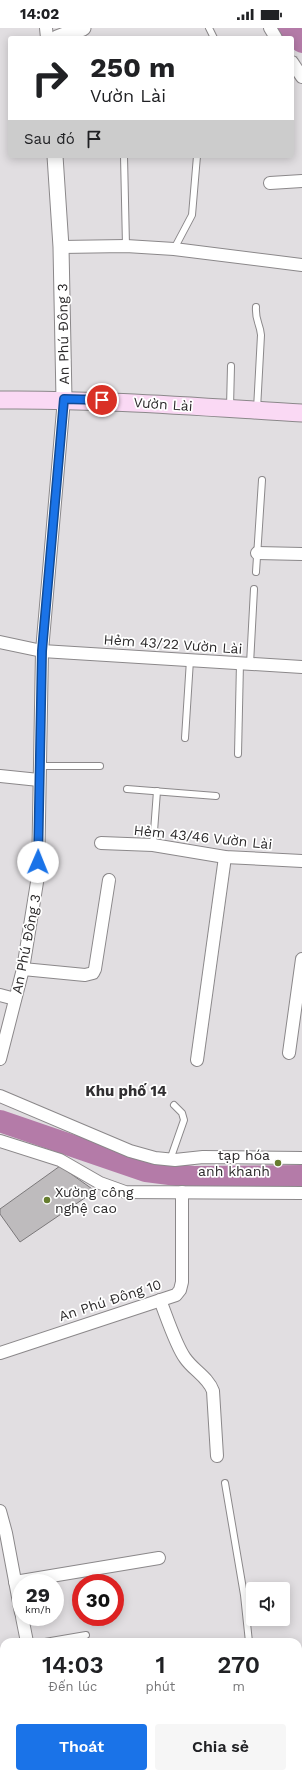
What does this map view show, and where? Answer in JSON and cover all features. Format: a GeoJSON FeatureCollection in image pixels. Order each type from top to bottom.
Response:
{"type":"FeatureCollection","features":[{"type":"Feature","properties":{"kind":"main road","name":"Vườn Lài"},"geometry":{"type":"LineString","coordinates":[[0,400],[64,399],[302,413]]}},
{"type":"Feature","properties":{"kind":"street"},"geometry":{"type":"LineString","coordinates":[[62,36],[83,28]]}},
{"type":"Feature","properties":{"kind":"street"},"geometry":{"type":"LineString","coordinates":[[294,65],[302,77]]}},
{"type":"Feature","properties":{"kind":"street","name":"An Phú Đông 3"},"geometry":{"type":"LineString","coordinates":[[0,1059],[23,969],[38,876],[42,651],[64,399],[62,247],[55,158]]}},
{"type":"Feature","properties":{"kind":"street"},"geometry":{"type":"LineString","coordinates":[[270,183],[302,181]]}},
{"type":"Feature","properties":{"kind":"street"},"geometry":{"type":"LineString","coordinates":[[62,247],[126,246],[174,249],[302,265]]}},
{"type":"Feature","properties":{"kind":"street"},"geometry":{"type":"LineString","coordinates":[[256,553],[302,554]]}},
{"type":"Feature","properties":{"kind":"street","name":"Hẻm 43/22 Vườn Lài"},"geometry":{"type":"LineString","coordinates":[[0,642],[42,651],[245,664],[302,666]]}},
{"type":"Feature","properties":{"kind":"street"},"geometry":{"type":"LineString","coordinates":[[0,776],[39,780]]}},
{"type":"Feature","properties":{"kind":"street","name":"Hẻm 43/46 Vườn Lài"},"geometry":{"type":"LineString","coordinates":[[101,843],[153,845],[225,857],[302,861]]}},
{"type":"Feature","properties":{"kind":"street"},"geometry":{"type":"LineString","coordinates":[[197,1060],[225,857]]}},
{"type":"Feature","properties":{"kind":"street"},"geometry":{"type":"LineString","coordinates":[[23,969],[85,975],[92,973],[95,969],[109,880]]}},
{"type":"Feature","properties":{"kind":"street"},"geometry":{"type":"LineString","coordinates":[[289,1053],[302,959]]}},
{"type":"Feature","properties":{"kind":"street"},"geometry":{"type":"LineString","coordinates":[[0,995],[16,999]]}},
{"type":"Feature","properties":{"kind":"street"},"geometry":{"type":"LineString","coordinates":[[0,1096],[130,1150],[155,1158],[170,1160],[203,1157],[302,1158]]}},
{"type":"Feature","properties":{"kind":"street"},"geometry":{"type":"LineString","coordinates":[[0,1141],[60,1160],[100,1183],[125,1192],[302,1193]]}},
{"type":"Feature","properties":{"kind":"street","name":"An Phú Đông 10"},"geometry":{"type":"LineString","coordinates":[[0,1353],[176,1295],[180,1290],[182,1282],[182,1192]]}},
{"type":"Feature","properties":{"kind":"street"},"geometry":{"type":"LineString","coordinates":[[160,1300],[183,1356],[194,1369],[210,1383],[213,1391],[217,1456]]}},
{"type":"Feature","properties":{"kind":"street"},"geometry":{"type":"LineString","coordinates":[[0,1511],[6,1533],[14,1574]]}},
{"type":"Feature","properties":{"kind":"street"},"geometry":{"type":"LineString","coordinates":[[63,1574],[159,1558]]}},
{"type":"Feature","properties":{"kind":"street"},"geometry":{"type":"LineString","coordinates":[[23,1626],[25,1638]]}},
{"type":"Feature","properties":{"kind":"lane"},"geometry":{"type":"LineString","coordinates":[[124,158],[126,246]]}},
{"type":"Feature","properties":{"kind":"lane"},"geometry":{"type":"LineString","coordinates":[[174,249],[192,215],[197,158]]}},
{"type":"Feature","properties":{"kind":"lane"},"geometry":{"type":"LineString","coordinates":[[256,307],[255,317],[260,328],[261,335],[257,410]]}},
{"type":"Feature","properties":{"kind":"lane"},"geometry":{"type":"LineString","coordinates":[[230,408],[231,366]]}},
{"type":"Feature","properties":{"kind":"lane"},"geometry":{"type":"LineString","coordinates":[[256,572],[256,553],[262,480]]}},
{"type":"Feature","properties":{"kind":"lane"},"geometry":{"type":"LineString","coordinates":[[238,754],[245,664],[254,589]]}},
{"type":"Feature","properties":{"kind":"lane"},"geometry":{"type":"LineString","coordinates":[[185,738],[190,660]]}},
{"type":"Feature","properties":{"kind":"lane"},"geometry":{"type":"LineString","coordinates":[[40,766],[100,766]]}},
{"type":"Feature","properties":{"kind":"lane"},"geometry":{"type":"LineString","coordinates":[[127,789],[216,796]]}},
{"type":"Feature","properties":{"kind":"lane"},"geometry":{"type":"LineString","coordinates":[[153,845],[156,791]]}},
{"type":"Feature","properties":{"kind":"lane"},"geometry":{"type":"LineString","coordinates":[[170,1160],[184,1120],[182,1113],[174,1105]]}},
{"type":"Feature","properties":{"kind":"lane"},"geometry":{"type":"LineString","coordinates":[[225,1483],[244,1595],[249,1638]]}},
{"type":"Feature","properties":{"kind":"lane"},"geometry":{"type":"LineString","coordinates":[[68,1638],[86,1635]]}},
{"type":"Feature","properties":{"kind":"building","name":"Xường công nghệ cao"},"geometry":{"type":"Polygon","coordinates":[[[60,1166],[95,1191],[20,1242],[0,1214],[0,1209],[60,1166]]]}},
{"type":"Feature","properties":{"kind":"waterway"},"geometry":{"type":"LineString","coordinates":[[283,28],[294,36]]}},
{"type":"Feature","properties":{"kind":"waterway"},"geometry":{"type":"LineString","coordinates":[[294,36],[302,42]]}},
{"type":"Feature","properties":{"kind":"waterway"},"geometry":{"type":"LineString","coordinates":[[0,1121],[146,1171],[193,1177],[302,1176]]}},
{"type":"Feature","properties":{"kind":"place","name":"tạp hóa anh khanh"},"geometry":{"type":"Point","coordinates":[278,1163]}},
{"type":"Feature","properties":{"kind":"place","name":"Xường công nghệ cao"},"geometry":{"type":"Point","coordinates":[47,1200]}},
{"type":"Feature","properties":{"kind":"district","name":"Khu phố 14"},"geometry":{"type":"Point","coordinates":[126,1091]}},
{"type":"Feature","properties":{"kind":"route"},"geometry":{"type":"LineString","coordinates":[[38,862],[42,651],[64,399],[102,400]]}}]}
